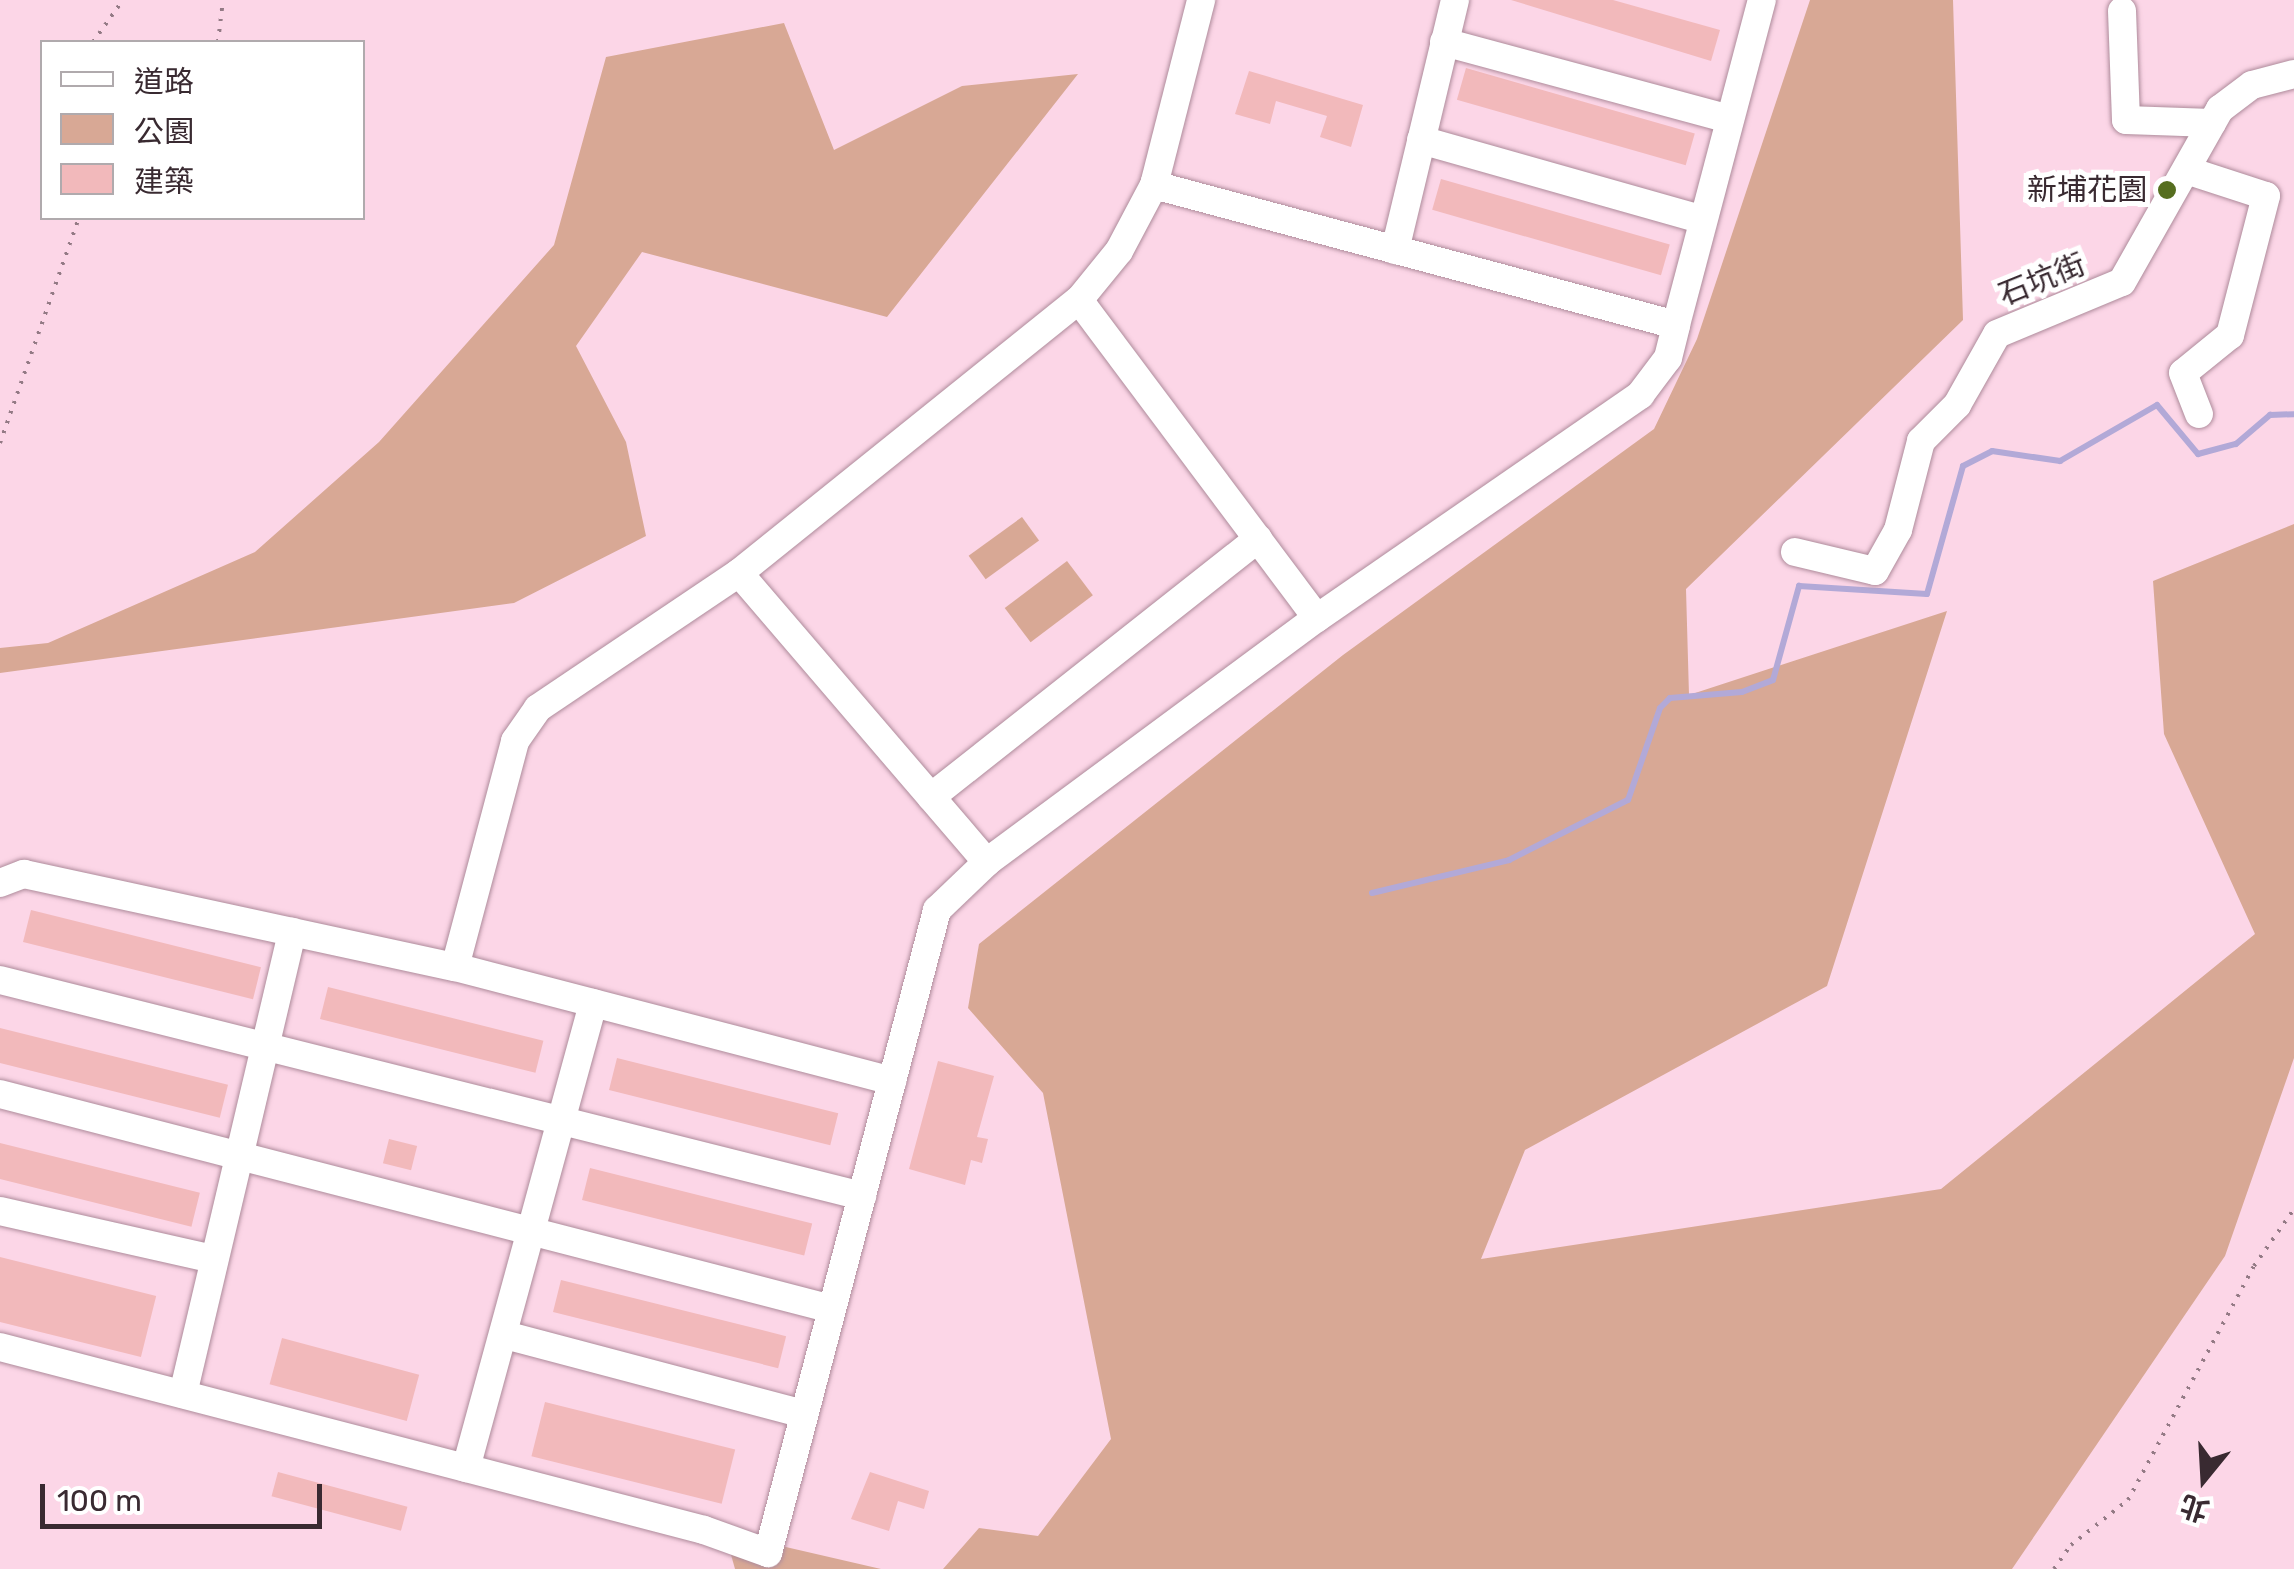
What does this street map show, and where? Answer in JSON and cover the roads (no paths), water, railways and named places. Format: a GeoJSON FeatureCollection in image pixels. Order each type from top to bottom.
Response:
{"type":"FeatureCollection","features":[{"type":"Feature","properties":{"kind":"street"},"geometry":{"type":"LineString","coordinates":[[454,967],[515,740],[538,708],[738,573],[1079,300],[1119,251],[1154,185],[1201,0]]}},
{"type":"Feature","properties":{"kind":"street"},"geometry":{"type":"LineString","coordinates":[[1395,250],[1455,0]]}},
{"type":"Feature","properties":{"kind":"street"},"geometry":{"type":"LineString","coordinates":[[0,1347],[466,1468],[768,1553],[937,910],[987,862],[1317,618],[1640,395],[1668,358],[1762,0]]}},
{"type":"Feature","properties":{"kind":"street"},"geometry":{"type":"LineString","coordinates":[[2122,11],[2126,120],[2212,124]]}},
{"type":"Feature","properties":{"kind":"street"},"geometry":{"type":"LineString","coordinates":[[1444,42],[1730,119]]}},
{"type":"Feature","properties":{"kind":"street","name":"石坑街"},"geometry":{"type":"LineString","coordinates":[[1795,552],[1874,570],[1898,530],[1921,441],[1957,405],[1997,334],[2122,282],[2212,124],[2252,85],[2294,74]]}},
{"type":"Feature","properties":{"kind":"street"},"geometry":{"type":"LineString","coordinates":[[1421,140],[1703,220]]}},
{"type":"Feature","properties":{"kind":"street"},"geometry":{"type":"LineString","coordinates":[[2186,170],[2266,196],[2230,336],[2183,373],[2199,414]]}},
{"type":"Feature","properties":{"kind":"street"},"geometry":{"type":"LineString","coordinates":[[1154,185],[1676,326]]}},
{"type":"Feature","properties":{"kind":"street"},"geometry":{"type":"LineString","coordinates":[[1079,300],[1317,618]]}},
{"type":"Feature","properties":{"kind":"street"},"geometry":{"type":"LineString","coordinates":[[931,797],[1258,539]]}},
{"type":"Feature","properties":{"kind":"street"},"geometry":{"type":"LineString","coordinates":[[738,573],[987,862]]}},
{"type":"Feature","properties":{"kind":"street"},"geometry":{"type":"LineString","coordinates":[[0,883],[24,874],[454,967],[892,1081]]}},
{"type":"Feature","properties":{"kind":"street"},"geometry":{"type":"LineString","coordinates":[[183,1394],[260,1046],[292,932]]}},
{"type":"Feature","properties":{"kind":"street"},"geometry":{"type":"LineString","coordinates":[[0,980],[862,1196]]}},
{"type":"Feature","properties":{"kind":"street"},"geometry":{"type":"LineString","coordinates":[[466,1468],[534,1233],[593,1003]]}},
{"type":"Feature","properties":{"kind":"street"},"geometry":{"type":"LineString","coordinates":[[0,1094],[832,1309]]}},
{"type":"Feature","properties":{"kind":"street"},"geometry":{"type":"LineString","coordinates":[[0,1211],[213,1259]]}},
{"type":"Feature","properties":{"kind":"street"},"geometry":{"type":"LineString","coordinates":[[505,1336],[804,1414]]}},
{"type":"Feature","properties":{"kind":"waterway"},"geometry":{"type":"LineString","coordinates":[[1372,893],[1509,860],[1628,800],[1660,708],[1670,698],[1742,692],[1773,680],[1799,586],[1927,594],[1963,466],[1992,451],[2060,461],[2157,405],[2198,454],[2236,444],[2270,415],[2294,414]]}},
{"type":"Feature","properties":{"kind":"place","name":"新埔花園"},"geometry":{"type":"Point","coordinates":[2167,190]}}]}
